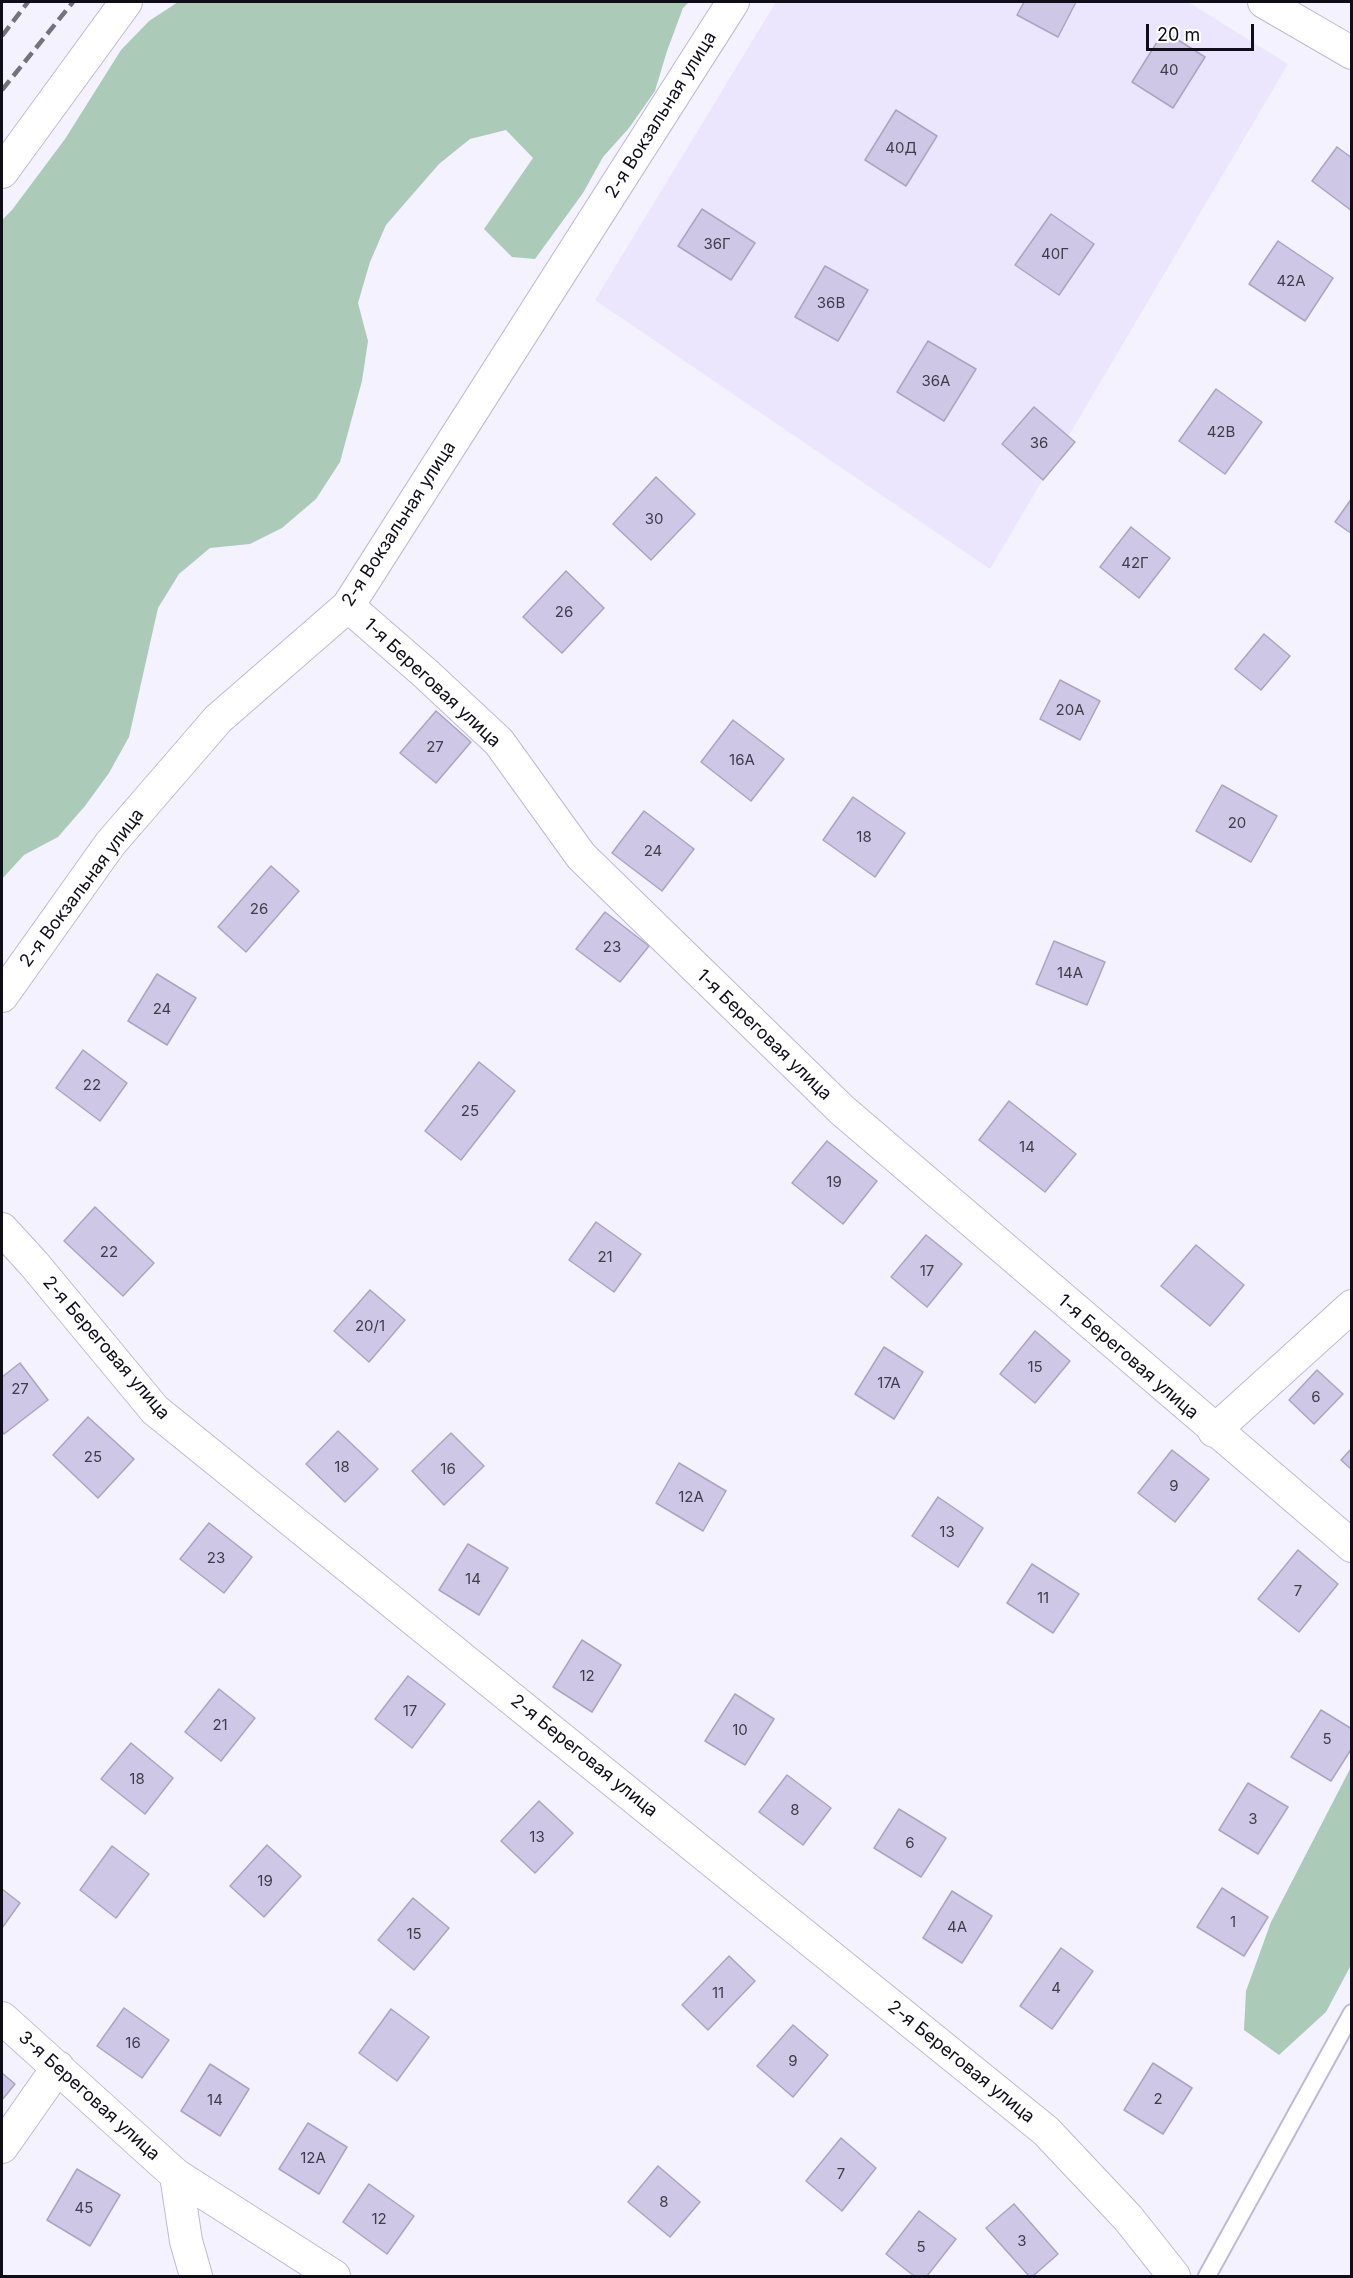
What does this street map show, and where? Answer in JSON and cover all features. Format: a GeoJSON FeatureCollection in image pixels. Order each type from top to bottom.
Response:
{"type":"FeatureCollection","features":[{"type":"Feature","properties":{"kind":"street"},"geometry":{"type":"LineString","coordinates":[[2,172],[126,2]]}},
{"type":"Feature","properties":{"kind":"street","name":"2-я Вокзальная улица"},"geometry":{"type":"LineString","coordinates":[[2,996],[110,844],[218,719],[348,606],[733,2]]}},
{"type":"Feature","properties":{"kind":"street"},"geometry":{"type":"LineString","coordinates":[[1264,2],[1352,53]]}},
{"type":"Feature","properties":{"kind":"street","name":"1-я Береговая улица"},"geometry":{"type":"LineString","coordinates":[[348,606],[425,673],[498,742],[581,856],[842,1110],[1352,1546]]}},
{"type":"Feature","properties":{"kind":"street","name":"2-я Береговая улица"},"geometry":{"type":"LineString","coordinates":[[2,1228],[155,1410],[1046,2131],[1128,2218],[1174,2277]]}},
{"type":"Feature","properties":{"kind":"street","name":"1-я Береговая улица"},"geometry":{"type":"LineString","coordinates":[[1215,1431],[1352,1305]]}},
{"type":"Feature","properties":{"kind":"street","name":"3-я Береговая улица"},"geometry":{"type":"LineString","coordinates":[[2,2018],[176,2175],[334,2277]]}},
{"type":"Feature","properties":{"kind":"street"},"geometry":{"type":"LineString","coordinates":[[2,2147],[58,2067]]}},
{"type":"Feature","properties":{"kind":"street","name":"3-я Береговая улица"},"geometry":{"type":"LineString","coordinates":[[176,2175],[186,2241],[196,2277]]}},
{"type":"Feature","properties":{"kind":"lane"},"geometry":{"type":"LineString","coordinates":[[1207,2277],[1313,2079],[1352,2013]]}},
{"type":"Feature","properties":{"kind":"shaded area"},"geometry":{"type":"Polygon","coordinates":[[[776,2],[1188,2],[1288,64],[990,569],[595,300],[776,2]]]}},
{"type":"Feature","properties":{"kind":"green space"},"geometry":{"type":"Polygon","coordinates":[[[178,2],[689,2],[683,8],[655,91],[629,128],[603,157],[583,193],[535,259],[512,257],[484,229],[533,158],[506,130],[470,139],[439,164],[386,225],[370,262],[358,303],[368,341],[362,381],[340,462],[316,499],[282,528],[250,544],[210,548],[179,574],[158,608],[129,737],[109,773],[58,837],[24,855],[2,879],[2,220],[65,139],[121,50],[149,21],[178,2]]]}},
{"type":"Feature","properties":{"kind":"green space"},"geometry":{"type":"Polygon","coordinates":[[[1351,1767],[1351,1965],[1326,2012],[1279,2055],[1244,2030],[1246,1991],[1271,1922],[1351,1767]]]}},
{"type":"Feature","properties":{"kind":"building"},"geometry":{"type":"Polygon","coordinates":[[[1024,2],[1076,2],[1058,37],[1017,15],[1024,2]]]}},
{"type":"Feature","properties":{"kind":"building"},"geometry":{"type":"Polygon","coordinates":[[[1164,31],[1205,57],[1173,108],[1132,82],[1164,31]]]}},
{"type":"Feature","properties":{"kind":"building"},"geometry":{"type":"Polygon","coordinates":[[[896,110],[937,136],[906,186],[865,160],[896,110]]]}},
{"type":"Feature","properties":{"kind":"building"},"geometry":{"type":"Polygon","coordinates":[[[1337,147],[1352,158],[1352,211],[1312,181],[1337,147]]]}},
{"type":"Feature","properties":{"kind":"building"},"geometry":{"type":"Polygon","coordinates":[[[702,209],[755,243],[731,280],[678,246],[702,209]]]}},
{"type":"Feature","properties":{"kind":"building"},"geometry":{"type":"Polygon","coordinates":[[[1051,214],[1094,244],[1059,295],[1015,265],[1051,214]]]}},
{"type":"Feature","properties":{"kind":"building"},"geometry":{"type":"Polygon","coordinates":[[[1278,241],[1333,278],[1305,321],[1249,284],[1278,241]]]}},
{"type":"Feature","properties":{"kind":"building"},"geometry":{"type":"Polygon","coordinates":[[[825,266],[868,290],[838,341],[795,317],[825,266]]]}},
{"type":"Feature","properties":{"kind":"building"},"geometry":{"type":"Polygon","coordinates":[[[928,341],[976,369],[944,421],[897,392],[928,341]]]}},
{"type":"Feature","properties":{"kind":"building"},"geometry":{"type":"Polygon","coordinates":[[[1216,389],[1262,422],[1225,474],[1179,441],[1216,389]]]}},
{"type":"Feature","properties":{"kind":"building"},"geometry":{"type":"Polygon","coordinates":[[[1034,407],[1075,442],[1043,480],[1002,444],[1034,407]]]}},
{"type":"Feature","properties":{"kind":"building"},"geometry":{"type":"Polygon","coordinates":[[[656,477],[695,514],[651,560],[613,524],[656,477]]]}},
{"type":"Feature","properties":{"kind":"building"},"geometry":{"type":"Polygon","coordinates":[[[1352,498],[1352,534],[1335,522],[1352,498]]]}},
{"type":"Feature","properties":{"kind":"building"},"geometry":{"type":"Polygon","coordinates":[[[1131,527],[1170,558],[1139,598],[1100,567],[1131,527]]]}},
{"type":"Feature","properties":{"kind":"building"},"geometry":{"type":"Polygon","coordinates":[[[566,571],[604,608],[562,653],[523,617],[566,571]]]}},
{"type":"Feature","properties":{"kind":"building"},"geometry":{"type":"Polygon","coordinates":[[[1264,634],[1290,656],[1261,690],[1235,669],[1264,634]]]}},
{"type":"Feature","properties":{"kind":"building"},"geometry":{"type":"Polygon","coordinates":[[[1060,680],[1100,701],[1080,740],[1040,719],[1060,680]]]}},
{"type":"Feature","properties":{"kind":"building"},"geometry":{"type":"Polygon","coordinates":[[[436,711],[471,742],[436,783],[400,753],[436,711]]]}},
{"type":"Feature","properties":{"kind":"building"},"geometry":{"type":"Polygon","coordinates":[[[733,720],[784,759],[751,801],[701,762],[733,720]]]}},
{"type":"Feature","properties":{"kind":"building"},"geometry":{"type":"Polygon","coordinates":[[[1222,785],[1277,816],[1251,862],[1196,831],[1222,785]]]}},
{"type":"Feature","properties":{"kind":"building"},"geometry":{"type":"Polygon","coordinates":[[[853,797],[905,833],[875,877],[823,840],[853,797]]]}},
{"type":"Feature","properties":{"kind":"building"},"geometry":{"type":"Polygon","coordinates":[[[644,811],[694,849],[662,891],[612,853],[644,811]]]}},
{"type":"Feature","properties":{"kind":"building"},"geometry":{"type":"Polygon","coordinates":[[[271,866],[299,891],[246,952],[218,927],[271,866]]]}},
{"type":"Feature","properties":{"kind":"building"},"geometry":{"type":"Polygon","coordinates":[[[605,912],[649,946],[620,982],[576,949],[605,912]]]}},
{"type":"Feature","properties":{"kind":"building"},"geometry":{"type":"Polygon","coordinates":[[[1054,941],[1105,962],[1087,1005],[1036,984],[1054,941]]]}},
{"type":"Feature","properties":{"kind":"building"},"geometry":{"type":"Polygon","coordinates":[[[157,974],[196,998],[167,1045],[128,1021],[157,974]]]}},
{"type":"Feature","properties":{"kind":"building"},"geometry":{"type":"Polygon","coordinates":[[[83,1050],[127,1083],[100,1121],[56,1088],[83,1050]]]}},
{"type":"Feature","properties":{"kind":"building"},"geometry":{"type":"Polygon","coordinates":[[[479,1062],[515,1091],[461,1160],[425,1131],[479,1062]]]}},
{"type":"Feature","properties":{"kind":"building"},"geometry":{"type":"Polygon","coordinates":[[[1009,1101],[1076,1154],[1045,1192],[979,1140],[1009,1101]]]}},
{"type":"Feature","properties":{"kind":"building"},"geometry":{"type":"Polygon","coordinates":[[[827,1141],[877,1181],[843,1224],[792,1183],[827,1141]]]}},
{"type":"Feature","properties":{"kind":"building"},"geometry":{"type":"Polygon","coordinates":[[[95,1207],[154,1263],[123,1296],[64,1241],[95,1207]]]}},
{"type":"Feature","properties":{"kind":"building"},"geometry":{"type":"Polygon","coordinates":[[[596,1222],[641,1254],[614,1292],[569,1260],[596,1222]]]}},
{"type":"Feature","properties":{"kind":"building"},"geometry":{"type":"Polygon","coordinates":[[[926,1235],[962,1264],[927,1307],[891,1277],[926,1235]]]}},
{"type":"Feature","properties":{"kind":"building"},"geometry":{"type":"Polygon","coordinates":[[[1196,1245],[1244,1285],[1210,1326],[1161,1286],[1196,1245]]]}},
{"type":"Feature","properties":{"kind":"building"},"geometry":{"type":"Polygon","coordinates":[[[370,1290],[405,1320],[369,1362],[334,1331],[370,1290]]]}},
{"type":"Feature","properties":{"kind":"building"},"geometry":{"type":"Polygon","coordinates":[[[1035,1331],[1070,1361],[1035,1403],[1000,1374],[1035,1331]]]}},
{"type":"Feature","properties":{"kind":"building"},"geometry":{"type":"Polygon","coordinates":[[[884,1347],[923,1372],[894,1419],[855,1394],[884,1347]]]}},
{"type":"Feature","properties":{"kind":"building"},"geometry":{"type":"Polygon","coordinates":[[[20,1363],[48,1400],[4,1434],[2,1431],[2,1377],[20,1363]]]}},
{"type":"Feature","properties":{"kind":"building"},"geometry":{"type":"Polygon","coordinates":[[[1317,1370],[1343,1394],[1314,1424],[1289,1400],[1317,1370]]]}},
{"type":"Feature","properties":{"kind":"building"},"geometry":{"type":"Polygon","coordinates":[[[88,1417],[134,1459],[98,1498],[53,1455],[88,1417]]]}},
{"type":"Feature","properties":{"kind":"building"},"geometry":{"type":"Polygon","coordinates":[[[338,1431],[378,1469],[345,1502],[306,1464],[338,1431]]]}},
{"type":"Feature","properties":{"kind":"building"},"geometry":{"type":"Polygon","coordinates":[[[451,1433],[484,1466],[444,1505],[412,1471],[451,1433]]]}},
{"type":"Feature","properties":{"kind":"building"},"geometry":{"type":"Polygon","coordinates":[[[1352,1448],[1352,1470],[1341,1460],[1352,1448]]]}},
{"type":"Feature","properties":{"kind":"building"},"geometry":{"type":"Polygon","coordinates":[[[1172,1450],[1209,1479],[1175,1522],[1138,1493],[1172,1450]]]}},
{"type":"Feature","properties":{"kind":"building"},"geometry":{"type":"Polygon","coordinates":[[[679,1463],[726,1491],[703,1531],[656,1503],[679,1463]]]}},
{"type":"Feature","properties":{"kind":"building"},"geometry":{"type":"Polygon","coordinates":[[[938,1497],[983,1528],[958,1567],[912,1536],[938,1497]]]}},
{"type":"Feature","properties":{"kind":"building"},"geometry":{"type":"Polygon","coordinates":[[[209,1523],[252,1557],[224,1593],[180,1559],[209,1523]]]}},
{"type":"Feature","properties":{"kind":"building"},"geometry":{"type":"Polygon","coordinates":[[[468,1544],[508,1568],[479,1615],[439,1590],[468,1544]]]}},
{"type":"Feature","properties":{"kind":"building"},"geometry":{"type":"Polygon","coordinates":[[[1298,1550],[1338,1584],[1299,1632],[1258,1599],[1298,1550]]]}},
{"type":"Feature","properties":{"kind":"building"},"geometry":{"type":"Polygon","coordinates":[[[1032,1564],[1079,1594],[1053,1633],[1007,1603],[1032,1564]]]}},
{"type":"Feature","properties":{"kind":"building"},"geometry":{"type":"Polygon","coordinates":[[[582,1640],[621,1665],[592,1712],[553,1687],[582,1640]]]}},
{"type":"Feature","properties":{"kind":"building"},"geometry":{"type":"Polygon","coordinates":[[[408,1676],[445,1704],[412,1748],[375,1719],[408,1676]]]}},
{"type":"Feature","properties":{"kind":"building"},"geometry":{"type":"Polygon","coordinates":[[[219,1689],[255,1718],[221,1761],[185,1732],[219,1689]]]}},
{"type":"Feature","properties":{"kind":"building"},"geometry":{"type":"Polygon","coordinates":[[[735,1694],[774,1719],[745,1765],[705,1741],[735,1694]]]}},
{"type":"Feature","properties":{"kind":"building"},"geometry":{"type":"Polygon","coordinates":[[[1321,1710],[1352,1729],[1352,1748],[1331,1781],[1291,1757],[1321,1710]]]}},
{"type":"Feature","properties":{"kind":"building"},"geometry":{"type":"Polygon","coordinates":[[[131,1743],[173,1778],[145,1814],[101,1779],[131,1743]]]}},
{"type":"Feature","properties":{"kind":"building"},"geometry":{"type":"Polygon","coordinates":[[[787,1775],[831,1808],[803,1845],[759,1812],[787,1775]]]}},
{"type":"Feature","properties":{"kind":"building"},"geometry":{"type":"Polygon","coordinates":[[[1248,1783],[1288,1807],[1258,1854],[1219,1830],[1248,1783]]]}},
{"type":"Feature","properties":{"kind":"building"},"geometry":{"type":"Polygon","coordinates":[[[539,1801],[573,1833],[535,1873],[501,1841],[539,1801]]]}},
{"type":"Feature","properties":{"kind":"building"},"geometry":{"type":"Polygon","coordinates":[[[899,1809],[946,1838],[921,1877],[874,1848],[899,1809]]]}},
{"type":"Feature","properties":{"kind":"building"},"geometry":{"type":"Polygon","coordinates":[[[267,1845],[301,1876],[264,1917],[230,1886],[267,1845]]]}},
{"type":"Feature","properties":{"kind":"building"},"geometry":{"type":"Polygon","coordinates":[[[112,1846],[149,1874],[116,1918],[80,1890],[112,1846]]]}},
{"type":"Feature","properties":{"kind":"building"},"geometry":{"type":"Polygon","coordinates":[[[1222,1888],[1268,1917],[1244,1956],[1197,1927],[1222,1888]]]}},
{"type":"Feature","properties":{"kind":"building"},"geometry":{"type":"Polygon","coordinates":[[[2,1889],[20,1903],[2,1928],[2,1889]]]}},
{"type":"Feature","properties":{"kind":"building"},"geometry":{"type":"Polygon","coordinates":[[[952,1891],[992,1916],[962,1963],[923,1938],[952,1891]]]}},
{"type":"Feature","properties":{"kind":"building"},"geometry":{"type":"Polygon","coordinates":[[[413,1898],[449,1928],[414,1970],[378,1940],[413,1898]]]}},
{"type":"Feature","properties":{"kind":"building"},"geometry":{"type":"Polygon","coordinates":[[[1061,1948],[1093,1971],[1052,2029],[1020,2006],[1061,1948]]]}},
{"type":"Feature","properties":{"kind":"building"},"geometry":{"type":"Polygon","coordinates":[[[729,1956],[755,1981],[708,2030],[682,2005],[729,1956]]]}},
{"type":"Feature","properties":{"kind":"building"},"geometry":{"type":"Polygon","coordinates":[[[124,2008],[169,2040],[142,2078],[97,2046],[124,2008]]]}},
{"type":"Feature","properties":{"kind":"building"},"geometry":{"type":"Polygon","coordinates":[[[391,2009],[429,2037],[397,2081],[359,2053],[391,2009]]]}},
{"type":"Feature","properties":{"kind":"building"},"geometry":{"type":"Polygon","coordinates":[[[793,2025],[828,2055],[793,2097],[757,2066],[793,2025]]]}},
{"type":"Feature","properties":{"kind":"building"},"geometry":{"type":"Polygon","coordinates":[[[1153,2063],[1192,2088],[1163,2134],[1124,2110],[1153,2063]]]}},
{"type":"Feature","properties":{"kind":"building"},"geometry":{"type":"Polygon","coordinates":[[[210,2064],[249,2089],[220,2136],[181,2111],[210,2064]]]}},
{"type":"Feature","properties":{"kind":"building"},"geometry":{"type":"Polygon","coordinates":[[[2,2073],[15,2084],[2,2100],[2,2073]]]}},
{"type":"Feature","properties":{"kind":"building"},"geometry":{"type":"Polygon","coordinates":[[[308,2123],[347,2147],[319,2194],[279,2169],[308,2123]]]}},
{"type":"Feature","properties":{"kind":"building"},"geometry":{"type":"Polygon","coordinates":[[[841,2138],[876,2168],[842,2211],[806,2181],[841,2138]]]}},
{"type":"Feature","properties":{"kind":"building"},"geometry":{"type":"Polygon","coordinates":[[[658,2166],[700,2202],[670,2237],[628,2202],[658,2166]]]}},
{"type":"Feature","properties":{"kind":"building"},"geometry":{"type":"Polygon","coordinates":[[[77,2169],[120,2195],[90,2246],[47,2220],[77,2169]]]}},
{"type":"Feature","properties":{"kind":"building"},"geometry":{"type":"Polygon","coordinates":[[[369,2184],[414,2216],[387,2254],[343,2222],[369,2184]]]}},
{"type":"Feature","properties":{"kind":"building"},"geometry":{"type":"Polygon","coordinates":[[[1014,2204],[1058,2254],[1033,2276],[1029,2276],[986,2228],[1014,2204]]]}},
{"type":"Feature","properties":{"kind":"building"},"geometry":{"type":"Polygon","coordinates":[[[919,2211],[956,2239],[927,2276],[914,2276],[886,2254],[919,2211]]]}},
{"type":"Feature","properties":{"kind":"railway"},"geometry":{"type":"LineString","coordinates":[[2,36],[28,2]]}},
{"type":"Feature","properties":{"kind":"railway"},"geometry":{"type":"LineString","coordinates":[[2,90],[73,2]]}}]}
